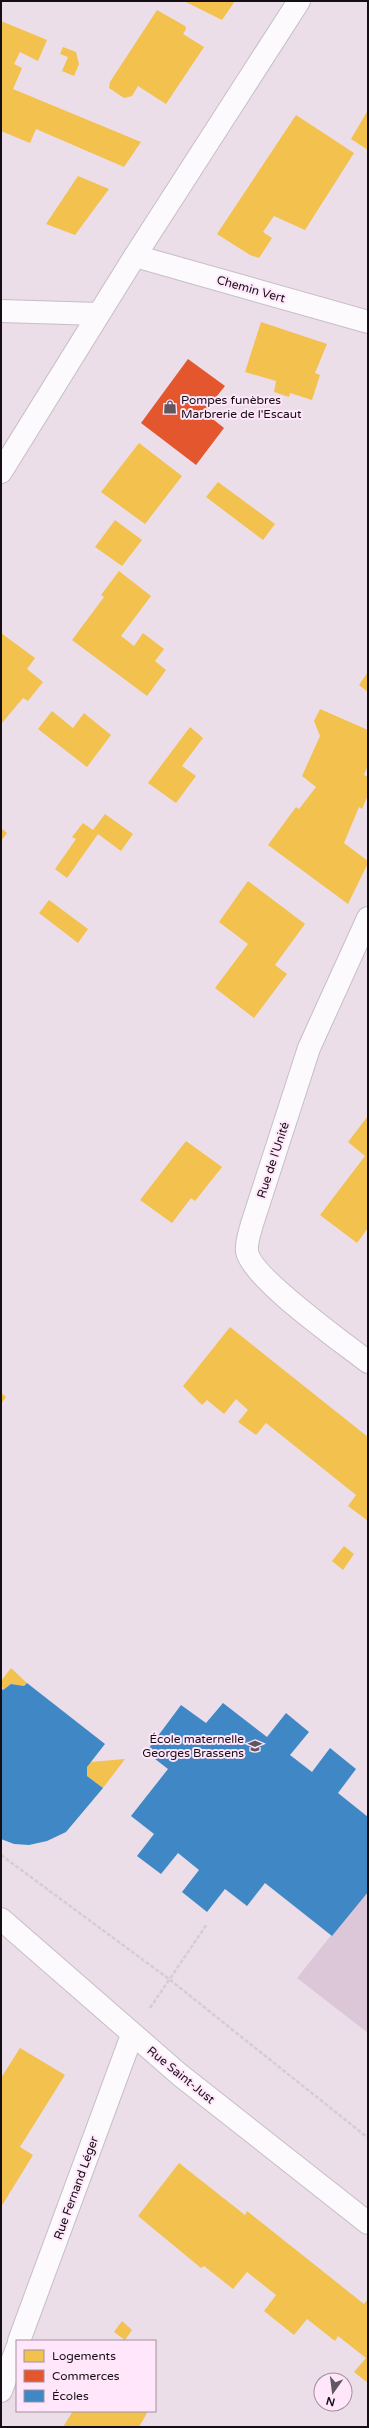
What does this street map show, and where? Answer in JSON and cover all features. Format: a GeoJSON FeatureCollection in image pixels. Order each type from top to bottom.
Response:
{"type":"FeatureCollection","features":[{"type":"Feature","properties":{"kind":"street"},"geometry":{"type":"LineString","coordinates":[[1,472],[135,256],[299,1]]}},
{"type":"Feature","properties":{"kind":"street","name":"Chemin Vert"},"geometry":{"type":"LineString","coordinates":[[135,256],[368,322]]}},
{"type":"Feature","properties":{"kind":"street"},"geometry":{"type":"LineString","coordinates":[[1,311],[100,314]]}},
{"type":"Feature","properties":{"kind":"street","name":"Rue de l'Unité"},"geometry":{"type":"LineString","coordinates":[[368,918],[309,1048],[251,1229],[247,1252],[253,1264],[271,1285],[368,1362]]}},
{"type":"Feature","properties":{"kind":"street","name":"Rue Saint-Just"},"geometry":{"type":"LineString","coordinates":[[1,1919],[132,2035],[180,2075],[368,2223]]}},
{"type":"Feature","properties":{"kind":"street","name":"Rue Fernand Léger"},"geometry":{"type":"LineString","coordinates":[[19,2340],[132,2035]]}},
{"type":"Feature","properties":{"kind":"street"},"geometry":{"type":"LineString","coordinates":[[1,2391],[16,2351]]}},
{"type":"Feature","properties":{"kind":"path"},"geometry":{"type":"LineString","coordinates":[[1,1855],[169,1980],[368,2138]]}},
{"type":"Feature","properties":{"kind":"path"},"geometry":{"type":"LineString","coordinates":[[132,2035],[207,1924]]}},
{"type":"Feature","properties":{"kind":"shaded area"},"geometry":{"type":"Polygon","coordinates":[[[368,1889],[368,2033],[297,1978],[368,1889]]]}},
{"type":"Feature","properties":{"kind":"building: Logements"},"geometry":{"type":"Polygon","coordinates":[[[184,1],[235,1],[222,20],[184,1]]]}},
{"type":"Feature","properties":{"kind":"building: Logements"},"geometry":{"type":"Polygon","coordinates":[[[157,10],[185,26],[186,29],[183,34],[204,47],[166,104],[138,86],[132,96],[124,98],[109,88],[110,82],[157,10]]]}},
{"type":"Feature","properties":{"kind":"building: Logements"},"geometry":{"type":"Polygon","coordinates":[[[1,21],[47,40],[38,61],[20,52],[14,64],[22,68],[13,89],[141,142],[124,167],[36,129],[30,143],[1,131],[1,21]]]}},
{"type":"Feature","properties":{"kind":"building: Logements"},"geometry":{"type":"Polygon","coordinates":[[[63,47],[76,52],[79,64],[74,76],[62,71],[68,57],[60,54],[63,47]]]}},
{"type":"Feature","properties":{"kind":"building: Logements"},"geometry":{"type":"Polygon","coordinates":[[[368,110],[368,150],[351,139],[368,110]]]}},
{"type":"Feature","properties":{"kind":"building: Logements"},"geometry":{"type":"Polygon","coordinates":[[[296,115],[354,153],[305,230],[274,216],[263,232],[272,238],[259,258],[250,255],[217,234],[296,115]]]}},
{"type":"Feature","properties":{"kind":"building: Logements"},"geometry":{"type":"Polygon","coordinates":[[[78,176],[109,189],[75,235],[46,224],[78,176]]]}},
{"type":"Feature","properties":{"kind":"building: Logements"},"geometry":{"type":"Polygon","coordinates":[[[261,322],[327,344],[315,373],[320,375],[312,400],[290,393],[289,397],[274,392],[276,381],[245,372],[261,322]]]}},
{"type":"Feature","properties":{"kind":"building: Logements"},"geometry":{"type":"Polygon","coordinates":[[[139,443],[182,476],[145,524],[101,492],[139,443]]]}},
{"type":"Feature","properties":{"kind":"building: Logements"},"geometry":{"type":"Polygon","coordinates":[[[218,482],[275,524],[263,540],[206,497],[218,482]]]}},
{"type":"Feature","properties":{"kind":"building: Logements"},"geometry":{"type":"Polygon","coordinates":[[[115,520],[142,540],[122,566],[95,547],[115,520]]]}},
{"type":"Feature","properties":{"kind":"building: Logements"},"geometry":{"type":"Polygon","coordinates":[[[119,571],[151,596],[121,636],[134,646],[143,633],[164,649],[155,661],[166,670],[147,696],[72,640],[104,597],[101,595],[119,571]]]}},
{"type":"Feature","properties":{"kind":"building: Logements"},"geometry":{"type":"Polygon","coordinates":[[[1,633],[35,658],[27,669],[43,682],[28,701],[23,698],[2,723],[1,633]]]}},
{"type":"Feature","properties":{"kind":"building: Logements"},"geometry":{"type":"Polygon","coordinates":[[[368,672],[368,692],[359,685],[368,672]]]}},
{"type":"Feature","properties":{"kind":"building: Logements"},"geometry":{"type":"Polygon","coordinates":[[[320,709],[368,730],[368,765],[364,775],[368,777],[368,795],[362,809],[359,807],[344,843],[368,861],[368,863],[348,904],[268,845],[296,807],[299,809],[316,787],[302,776],[320,736],[314,721],[320,709]]]}},
{"type":"Feature","properties":{"kind":"building: Logements"},"geometry":{"type":"Polygon","coordinates":[[[52,711],[73,728],[84,713],[111,735],[87,767],[38,729],[52,711]]]}},
{"type":"Feature","properties":{"kind":"building: Logements"},"geometry":{"type":"Polygon","coordinates":[[[190,727],[203,738],[182,766],[196,776],[176,803],[148,783],[190,727]]]}},
{"type":"Feature","properties":{"kind":"building: Logements"},"geometry":{"type":"Polygon","coordinates":[[[105,814],[133,834],[121,851],[98,834],[67,878],[55,869],[76,839],[72,837],[83,823],[93,830],[105,814]]]}},
{"type":"Feature","properties":{"kind":"building: Logements"},"geometry":{"type":"Polygon","coordinates":[[[1,828],[7,833],[1,841],[1,828]]]}},
{"type":"Feature","properties":{"kind":"building: Logements"},"geometry":{"type":"Polygon","coordinates":[[[248,881],[305,924],[275,965],[287,974],[254,1018],[215,988],[248,944],[219,922],[248,881]]]}},
{"type":"Feature","properties":{"kind":"building: Logements"},"geometry":{"type":"Polygon","coordinates":[[[49,900],[88,929],[78,943],[39,913],[49,900]]]}},
{"type":"Feature","properties":{"kind":"building: Logements"},"geometry":{"type":"Polygon","coordinates":[[[368,1116],[368,1228],[357,1243],[320,1215],[365,1156],[348,1142],[368,1116]]]}},
{"type":"Feature","properties":{"kind":"building: Logements"},"geometry":{"type":"Polygon","coordinates":[[[186,1141],[222,1167],[195,1201],[191,1198],[172,1223],[140,1200],[186,1141]]]}},
{"type":"Feature","properties":{"kind":"building: Logements"},"geometry":{"type":"Polygon","coordinates":[[[230,1327],[368,1437],[368,1521],[348,1506],[356,1495],[266,1423],[256,1435],[238,1422],[248,1410],[236,1399],[224,1414],[207,1400],[202,1405],[183,1386],[230,1327]]]}},
{"type":"Feature","properties":{"kind":"building: Logements"},"geometry":{"type":"Polygon","coordinates":[[[1,1393],[6,1397],[1,1404],[1,1393]]]}},
{"type":"Feature","properties":{"kind":"building: Logements"},"geometry":{"type":"Polygon","coordinates":[[[344,1546],[354,1554],[343,1570],[332,1561],[344,1546]]]}},
{"type":"Feature","properties":{"kind":"building: Logements"},"geometry":{"type":"Polygon","coordinates":[[[11,1668],[27,1683],[24,1686],[11,1684],[3,1690],[1,1681],[11,1668]]]}},
{"type":"Feature","properties":{"kind":"building: Logements"},"geometry":{"type":"Polygon","coordinates":[[[125,1759],[103,1788],[87,1776],[87,1767],[90,1762],[125,1759]]]}},
{"type":"Feature","properties":{"kind":"building: Logements"},"geometry":{"type":"Polygon","coordinates":[[[20,2048],[65,2075],[20,2147],[33,2155],[1,2207],[1,2078],[20,2048]]]}},
{"type":"Feature","properties":{"kind":"building: Logements"},"geometry":{"type":"Polygon","coordinates":[[[179,2163],[245,2215],[247,2211],[364,2304],[368,2299],[368,2383],[354,2372],[366,2358],[338,2336],[335,2341],[307,2319],[294,2335],[264,2311],[276,2295],[247,2272],[233,2289],[204,2266],[201,2268],[138,2216],[179,2163]]]}},
{"type":"Feature","properties":{"kind":"building: Logements"},"geometry":{"type":"Polygon","coordinates":[[[122,2321],[132,2330],[125,2340],[114,2332],[122,2321]]]}},
{"type":"Feature","properties":{"kind":"building: Logements"},"geometry":{"type":"Polygon","coordinates":[[[72,2412],[147,2413],[139,2427],[63,2427],[72,2412]]]}},
{"type":"Feature","properties":{"kind":"building: Commerces"},"geometry":{"type":"Polygon","coordinates":[[[188,359],[225,386],[204,412],[224,428],[196,465],[141,423],[188,359]]]}},
{"type":"Feature","properties":{"kind":"building: Écoles"},"geometry":{"type":"Polygon","coordinates":[[[27,1683],[105,1744],[87,1767],[87,1776],[103,1788],[66,1832],[47,1841],[29,1845],[14,1844],[1,1839],[1,1688],[3,1690],[11,1684],[24,1686],[27,1683]]]}},
{"type":"Feature","properties":{"kind":"building: Écoles"},"geometry":{"type":"Polygon","coordinates":[[[223,1703],[267,1737],[286,1713],[309,1732],[290,1755],[312,1772],[330,1748],[356,1769],[338,1793],[368,1817],[368,1892],[332,1936],[265,1883],[247,1906],[225,1889],[207,1912],[182,1892],[199,1870],[178,1853],[161,1874],[137,1856],[154,1834],[131,1816],[168,1769],[146,1752],[181,1705],[206,1723],[223,1703]]]}},
{"type":"Feature","properties":{"kind":"place","name":"Pompes funèbres Marbrerie de l'Escaut"},"geometry":{"type":"Point","coordinates":[170,407]}},
{"type":"Feature","properties":{"kind":"place","name":"École maternelle Georges Brassens"},"geometry":{"type":"Point","coordinates":[255,1746]}}]}
